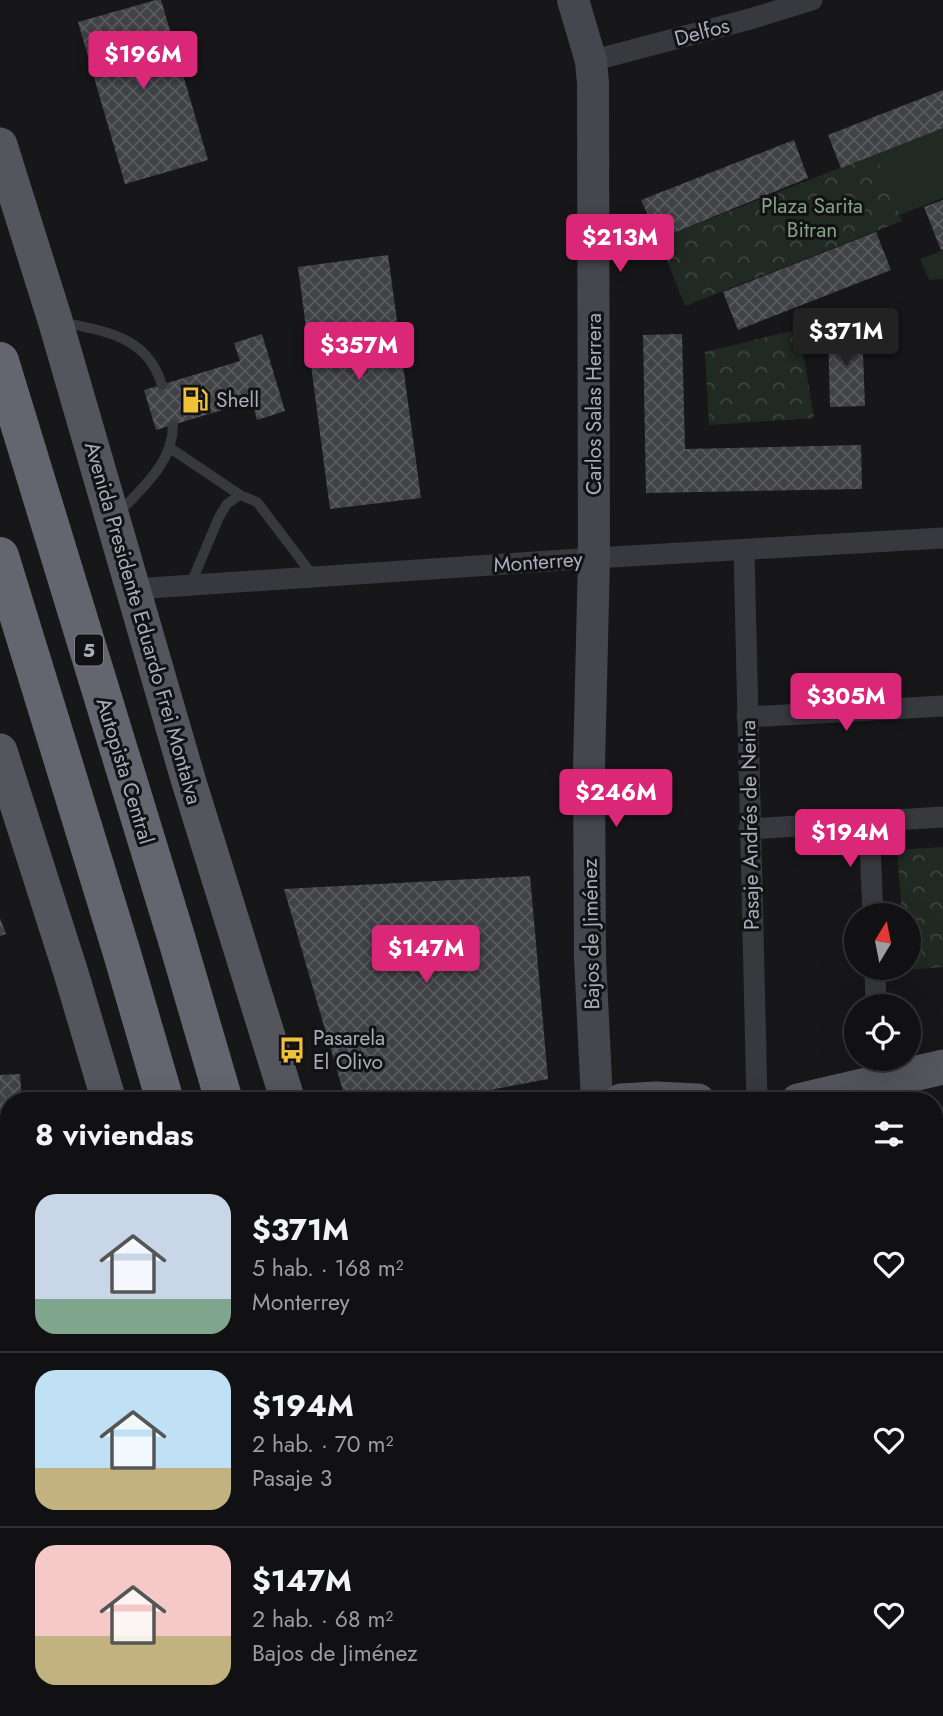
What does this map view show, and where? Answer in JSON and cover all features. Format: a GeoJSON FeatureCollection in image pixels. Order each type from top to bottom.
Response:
{"type":"FeatureCollection","features":[{"type":"Feature","properties":{"kind":"highway","name":"Autopista Central"},"geometry":{"type":"LineString","coordinates":[[0,361],[221,1092]]}},
{"type":"Feature","properties":{"kind":"highway"},"geometry":{"type":"LineString","coordinates":[[0,556],[162,1092]]}},
{"type":"Feature","properties":{"kind":"main road","name":"Avenida Presidente Eduardo Frei Montalva"},"geometry":{"type":"LineString","coordinates":[[0,145],[55,320],[188,779],[285,1092]]}},
{"type":"Feature","properties":{"kind":"main road"},"geometry":{"type":"LineString","coordinates":[[0,751],[106,1092]]}},
{"type":"Feature","properties":{"kind":"main road"},"geometry":{"type":"LineString","coordinates":[[921,1068],[943,1067]]}},
{"type":"Feature","properties":{"kind":"main road"},"geometry":{"type":"LineString","coordinates":[[822,1092],[876,1071]]}},
{"type":"Feature","properties":{"kind":"street","name":"Carlos Salas Herrera"},"geometry":{"type":"LineString","coordinates":[[573,0],[591,61],[593,83],[594,558]]}},
{"type":"Feature","properties":{"kind":"street","name":"Delfos"},"geometry":{"type":"LineString","coordinates":[[591,61],[747,9],[812,0]]}},
{"type":"Feature","properties":{"kind":"street","name":"Monterrey"},"geometry":{"type":"LineString","coordinates":[[134,589],[943,538]]}},
{"type":"Feature","properties":{"kind":"street","name":"Pasaje Andrés de Neira"},"geometry":{"type":"LineString","coordinates":[[744,550],[757,1092]]}},
{"type":"Feature","properties":{"kind":"street","name":"Bajos de Jiménez"},"geometry":{"type":"LineString","coordinates":[[594,558],[589,766],[590,958],[597,1092]]}},
{"type":"Feature","properties":{"kind":"street"},"geometry":{"type":"LineString","coordinates":[[747,717],[943,706]]}},
{"type":"Feature","properties":{"kind":"street"},"geometry":{"type":"LineString","coordinates":[[749,829],[943,817]]}},
{"type":"Feature","properties":{"kind":"street"},"geometry":{"type":"LineString","coordinates":[[869,821],[872,903]]}},
{"type":"Feature","properties":{"kind":"lane"},"geometry":{"type":"LineString","coordinates":[[55,320],[115,334],[129,341],[148,357],[162,385]]}},
{"type":"Feature","properties":{"kind":"lane"},"geometry":{"type":"LineString","coordinates":[[112,520],[160,467],[170,448],[173,425]]}},
{"type":"Feature","properties":{"kind":"lane"},"geometry":{"type":"LineString","coordinates":[[170,448],[240,495],[257,502],[314,577]]}},
{"type":"Feature","properties":{"kind":"lane"},"geometry":{"type":"LineString","coordinates":[[190,586],[219,517],[227,504],[240,495]]}},
{"type":"Feature","properties":{"kind":"green space"},"geometry":{"type":"Polygon","coordinates":[[[943,128],[943,198],[899,215],[875,154],[943,128]]]}},
{"type":"Feature","properties":{"kind":"green space","name":"Plaza Sarita Bitran"},"geometry":{"type":"Polygon","coordinates":[[[875,154],[902,221],[685,306],[659,239],[875,154]]]}},
{"type":"Feature","properties":{"kind":"green space"},"geometry":{"type":"Polygon","coordinates":[[[943,250],[943,279],[929,280],[920,259],[943,250]]]}},
{"type":"Feature","properties":{"kind":"green space"},"geometry":{"type":"Polygon","coordinates":[[[799,329],[814,418],[709,425],[705,352],[799,329]]]}},
{"type":"Feature","properties":{"kind":"green space"},"geometry":{"type":"Polygon","coordinates":[[[943,847],[943,967],[921,969],[921,903],[901,903],[897,850],[943,847]]]}},
{"type":"Feature","properties":{"kind":"building"},"geometry":{"type":"Polygon","coordinates":[[[161,0],[208,160],[125,184],[78,22],[161,0]]]}},
{"type":"Feature","properties":{"kind":"building"},"geometry":{"type":"Polygon","coordinates":[[[943,90],[943,128],[841,168],[828,135],[943,90]]]}},
{"type":"Feature","properties":{"kind":"building"},"geometry":{"type":"Polygon","coordinates":[[[794,140],[808,178],[659,239],[641,200],[794,140]]]}},
{"type":"Feature","properties":{"kind":"building"},"geometry":{"type":"Polygon","coordinates":[[[943,200],[943,249],[941,250],[924,207],[943,200]]]}},
{"type":"Feature","properties":{"kind":"building"},"geometry":{"type":"Polygon","coordinates":[[[876,232],[891,270],[738,330],[723,292],[876,232]]]}},
{"type":"Feature","properties":{"kind":"building"},"geometry":{"type":"Polygon","coordinates":[[[388,255],[421,498],[330,509],[298,267],[388,255]]]}},
{"type":"Feature","properties":{"kind":"building"},"geometry":{"type":"Polygon","coordinates":[[[862,329],[865,406],[830,407],[828,330],[862,329]]]}},
{"type":"Feature","properties":{"kind":"building"},"geometry":{"type":"Polygon","coordinates":[[[262,334],[285,411],[257,420],[252,401],[156,430],[144,390],[240,361],[234,343],[262,334]]]}},
{"type":"Feature","properties":{"kind":"building"},"geometry":{"type":"Polygon","coordinates":[[[682,334],[685,449],[861,445],[862,489],[646,493],[643,335],[682,334]]]}},
{"type":"Feature","properties":{"kind":"building"},"geometry":{"type":"Polygon","coordinates":[[[530,876],[548,1079],[479,1092],[343,1092],[284,889],[530,876]]]}},
{"type":"Feature","properties":{"kind":"building"},"geometry":{"type":"Polygon","coordinates":[[[0,918],[6,934],[0,936],[0,918]]]}},
{"type":"Feature","properties":{"kind":"building"},"geometry":{"type":"Polygon","coordinates":[[[20,1074],[21,1092],[0,1092],[0,1075],[20,1074]]]}},
{"type":"Feature","properties":{"kind":"place","name":"Shell"},"geometry":{"type":"Point","coordinates":[195,400]}},
{"type":"Feature","properties":{"kind":"place","name":"Pasarela El Olivo"},"geometry":{"type":"Point","coordinates":[292,1050]}}]}
